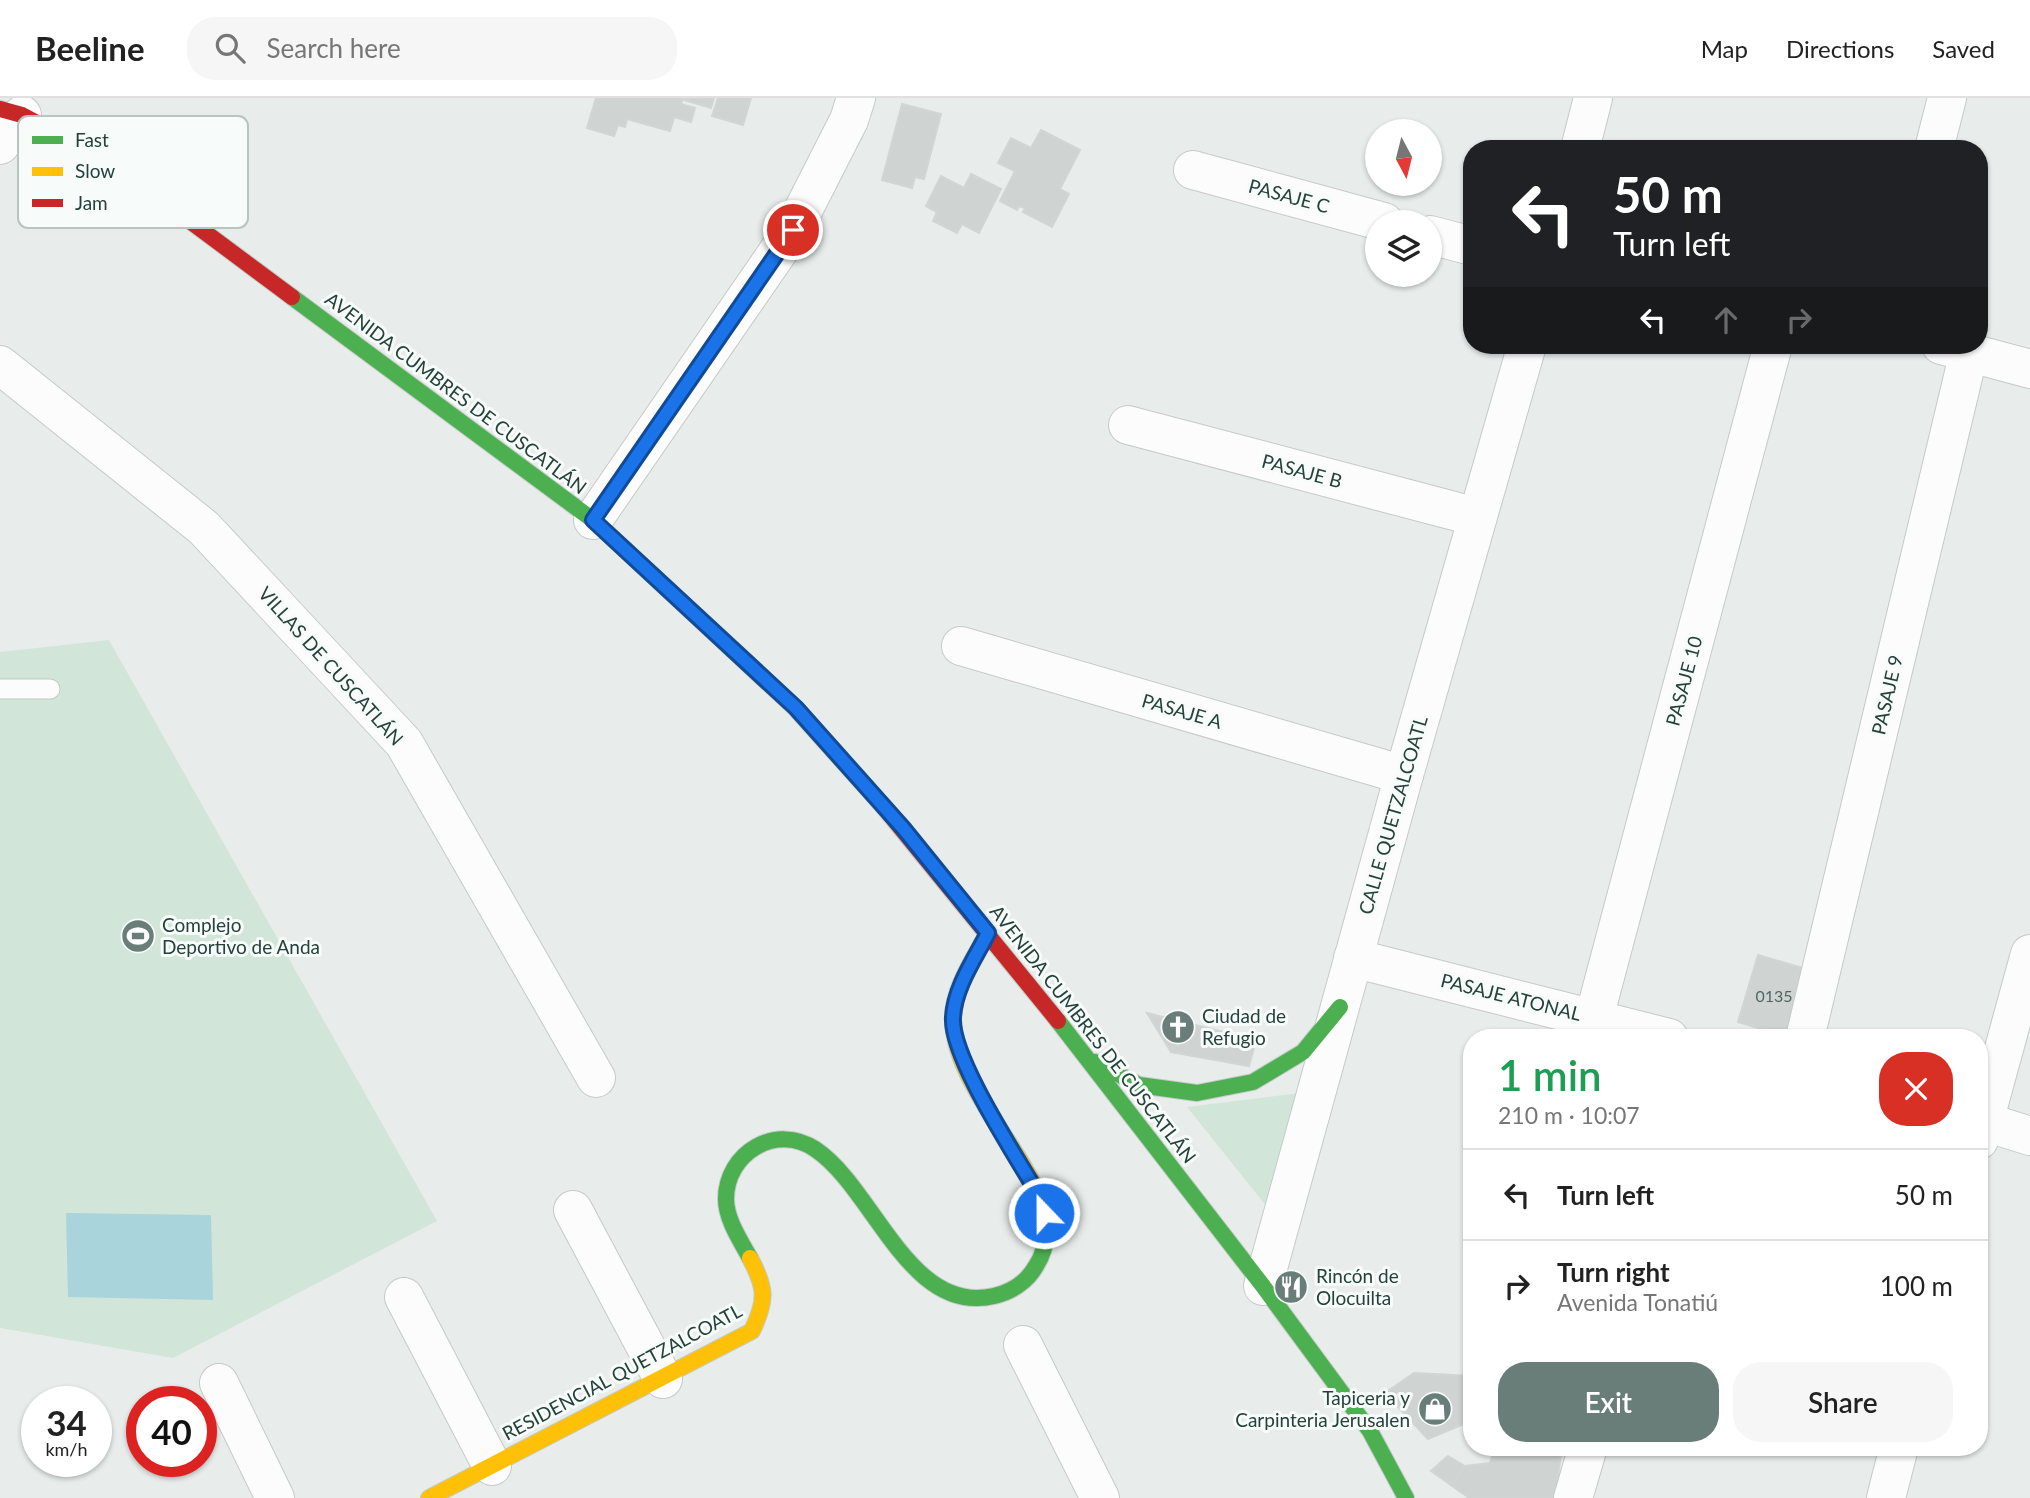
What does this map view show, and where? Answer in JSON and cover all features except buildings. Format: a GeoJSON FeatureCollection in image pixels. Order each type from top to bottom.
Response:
{"type":"FeatureCollection","features":[{"type":"Feature","properties":{"kind":"main road","name":"AVENIDA CUMBRES DE CUSCATLÁN"},"geometry":{"type":"LineString","coordinates":[[200,228],[593,520],[796,708],[903,828],[1088,1058],[1263,1286],[1370,1432],[1406,1498]]}},
{"type":"Feature","properties":{"kind":"main road","name":"RESIDENCIAL QUETZALCOATL"},"geometry":{"type":"LineString","coordinates":[[429,1498],[752,1331],[761,1319],[765,1304],[764,1288],[732,1225],[725,1207],[725,1188],[732,1169],[747,1150],[774,1139],[798,1140],[816,1148],[834,1166],[924,1276],[945,1292],[971,1300],[999,1296],[1019,1285],[1035,1270],[1044,1250],[1047,1227],[1041,1199],[969,1074],[956,1046],[953,1018],[958,992],[988,933]]}},
{"type":"Feature","properties":{"kind":"main road"},"geometry":{"type":"LineString","coordinates":[[1088,1058],[1139,1085],[1197,1093],[1253,1082],[1303,1052],[1340,1007]]}},
{"type":"Feature","properties":{"kind":"street"},"geometry":{"type":"LineString","coordinates":[[593,520],[793,230],[849,120],[856,98]]}},
{"type":"Feature","properties":{"kind":"street"},"geometry":{"type":"LineString","coordinates":[[1582,140],[1593,98]]}},
{"type":"Feature","properties":{"kind":"street"},"geometry":{"type":"LineString","coordinates":[[1936,140],[1947,98]]}},
{"type":"Feature","properties":{"kind":"street","name":"PASAJE C"},"geometry":{"type":"LineString","coordinates":[[1193,170],[1365,217]]}},
{"type":"Feature","properties":{"kind":"street"},"geometry":{"type":"LineString","coordinates":[[1442,238],[1463,244]]}},
{"type":"Feature","properties":{"kind":"street","name":"CALLE QUETZALCOATL"},"geometry":{"type":"LineString","coordinates":[[1263,1286],[1404,775],[1524,354]]}},
{"type":"Feature","properties":{"kind":"street","name":"PASAJE 10"},"geometry":{"type":"LineString","coordinates":[[1594,1018],[1771,354]]}},
{"type":"Feature","properties":{"kind":"street","name":"PASAJE 9"},"geometry":{"type":"LineString","coordinates":[[1807,1029],[1954,354]]}},
{"type":"Feature","properties":{"kind":"street"},"geometry":{"type":"LineString","coordinates":[[1976,354],[2030,369]]}},
{"type":"Feature","properties":{"kind":"street","name":"VILLAS DE CUSCATLÁN"},"geometry":{"type":"LineString","coordinates":[[0,365],[204,528],[404,743],[596,1078]]}},
{"type":"Feature","properties":{"kind":"street","name":"PASAJE B"},"geometry":{"type":"LineString","coordinates":[[1128,425],[1477,517]]}},
{"type":"Feature","properties":{"kind":"street","name":"PASAJE A"},"geometry":{"type":"LineString","coordinates":[[961,646],[1404,775]]}},
{"type":"Feature","properties":{"kind":"street"},"geometry":{"type":"LineString","coordinates":[[1988,1102],[2030,954]]}},
{"type":"Feature","properties":{"kind":"street","name":"PASAJE ATONAL"},"geometry":{"type":"LineString","coordinates":[[1353,958],[1635,1029]]}},
{"type":"Feature","properties":{"kind":"street"},"geometry":{"type":"LineString","coordinates":[[1988,1128],[2030,1136]]}},
{"type":"Feature","properties":{"kind":"street"},"geometry":{"type":"LineString","coordinates":[[573,1210],[663,1379]]}},
{"type":"Feature","properties":{"kind":"street"},"geometry":{"type":"LineString","coordinates":[[404,1297],[492,1466]]}},
{"type":"Feature","properties":{"kind":"street"},"geometry":{"type":"LineString","coordinates":[[1023,1345],[1100,1498]]}},
{"type":"Feature","properties":{"kind":"street"},"geometry":{"type":"LineString","coordinates":[[219,1383],[275,1498]]}},
{"type":"Feature","properties":{"kind":"street"},"geometry":{"type":"LineString","coordinates":[[1573,1498],[1585,1456]]}},
{"type":"Feature","properties":{"kind":"street"},"geometry":{"type":"LineString","coordinates":[[1885,1498],[1897,1456]]}},
{"type":"Feature","properties":{"kind":"lane"},"geometry":{"type":"LineString","coordinates":[[0,689],[50,690]]}},
{"type":"Feature","properties":{"kind":"green space","name":"Complejo Deportivo de Anda"},"geometry":{"type":"Polygon","coordinates":[[[109,640],[437,1221],[173,1358],[0,1328],[0,652],[109,640]]]}},
{"type":"Feature","properties":{"kind":"green space"},"geometry":{"type":"Polygon","coordinates":[[[1299,1093],[1267,1207],[1187,1107],[1299,1093]]]}},
{"type":"Feature","properties":{"kind":"water"},"geometry":{"type":"Polygon","coordinates":[[[66,1213],[211,1215],[213,1300],[68,1297],[66,1213]]]}},
{"type":"Feature","properties":{"kind":"traffic: fast"},"geometry":{"type":"LineString","coordinates":[[292,297],[607,533]]}},
{"type":"Feature","properties":{"kind":"traffic: fast"},"geometry":{"type":"LineString","coordinates":[[1095,1062],[1139,1085],[1197,1093],[1253,1082],[1303,1052],[1340,1007]]}},
{"type":"Feature","properties":{"kind":"traffic: fast"},"geometry":{"type":"LineString","coordinates":[[1058,1021],[1263,1286],[1370,1431],[1406,1498]]}},
{"type":"Feature","properties":{"kind":"traffic: fast"},"geometry":{"type":"LineString","coordinates":[[750,1258],[728,1214],[728,1183],[734,1168],[744,1156],[770,1141],[785,1139],[815,1149],[836,1167],[916,1269],[938,1287],[964,1297],[1000,1294],[1018,1286],[1032,1272],[1045,1242],[1046,1225],[1041,1200]]}},
{"type":"Feature","properties":{"kind":"traffic: slow"},"geometry":{"type":"LineString","coordinates":[[607,533],[795,708],[882,805]]}},
{"type":"Feature","properties":{"kind":"traffic: slow"},"geometry":{"type":"LineString","coordinates":[[988,933],[960,987],[954,1006],[954,1030],[960,1055],[971,1080],[1041,1200]]}},
{"type":"Feature","properties":{"kind":"traffic: slow"},"geometry":{"type":"LineString","coordinates":[[429,1498],[752,1331],[763,1294],[750,1258]]}},
{"type":"Feature","properties":{"kind":"traffic: jam"},"geometry":{"type":"LineString","coordinates":[[0,109],[24,116]]}},
{"type":"Feature","properties":{"kind":"traffic: jam"},"geometry":{"type":"LineString","coordinates":[[199,228],[292,297]]}},
{"type":"Feature","properties":{"kind":"traffic: jam"},"geometry":{"type":"LineString","coordinates":[[882,805],[1058,1021]]}},
{"type":"Feature","properties":{"kind":"place","name":"Complejo Deportivo de Anda"},"geometry":{"type":"Point","coordinates":[138,936]}},
{"type":"Feature","properties":{"kind":"place","name":"Ciudad de Refugio"},"geometry":{"type":"Point","coordinates":[1178,1027]}},
{"type":"Feature","properties":{"kind":"place","name":"Rincón de Olocuilta"},"geometry":{"type":"Point","coordinates":[1291,1287]}},
{"type":"Feature","properties":{"kind":"place","name":"Tapiceria y Carpinteria Jerusalen"},"geometry":{"type":"Point","coordinates":[1435,1409]}},
{"type":"Feature","properties":{"kind":"route"},"geometry":{"type":"LineString","coordinates":[[793,230],[593,520],[796,708],[903,828],[988,933],[958,992],[953,1018],[956,1046],[969,1074],[1041,1199],[1044,1213]]}}]}
